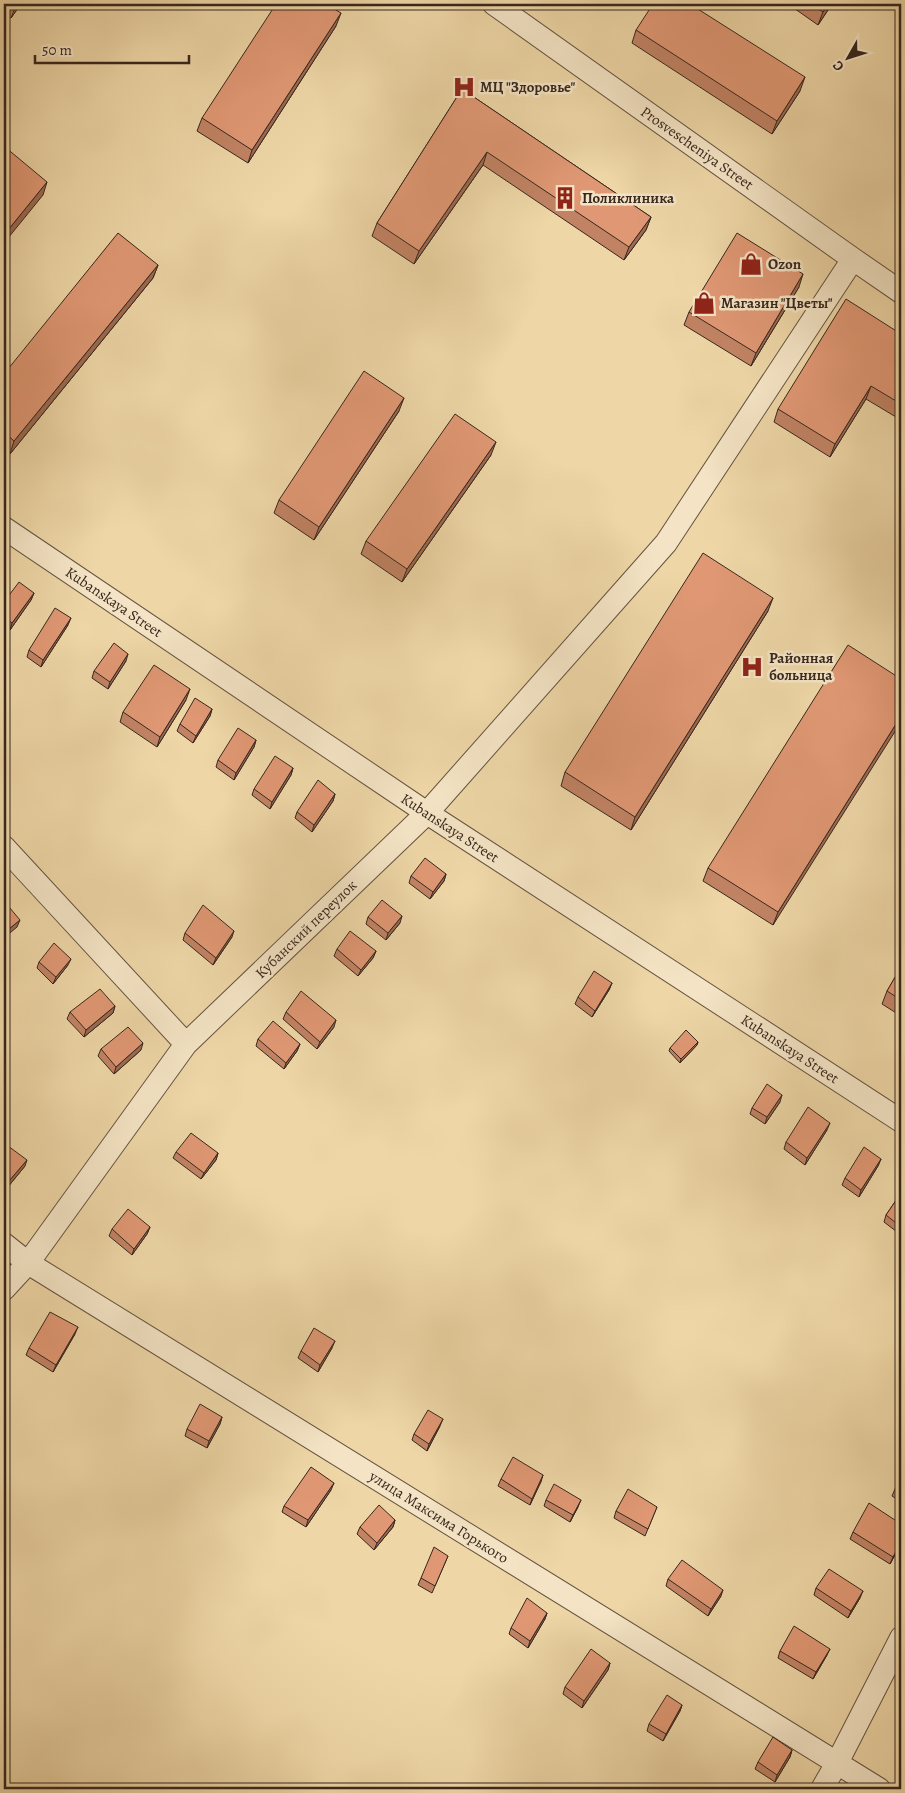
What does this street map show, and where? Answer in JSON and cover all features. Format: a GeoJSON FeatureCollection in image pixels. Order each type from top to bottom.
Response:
{"type":"FeatureCollection","features":[{"type":"Feature","properties":{"kind":"street","name":"Prosvescheniya Street"},"geometry":{"type":"LineString","coordinates":[[494,4],[901,292]]}},
{"type":"Feature","properties":{"kind":"street","name":"Кубанский переулок"},"geometry":{"type":"LineString","coordinates":[[28,1263],[186,1044],[427,813],[666,543],[853,259]]}},
{"type":"Feature","properties":{"kind":"street","name":"Kubanskaya Street"},"geometry":{"type":"LineString","coordinates":[[4,528],[427,813],[901,1121]]}},
{"type":"Feature","properties":{"kind":"street"},"geometry":{"type":"LineString","coordinates":[[4,848],[186,1044]]}},
{"type":"Feature","properties":{"kind":"street","name":"улица Максима Горького"},"geometry":{"type":"LineString","coordinates":[[4,1244],[28,1263],[879,1789]]}},
{"type":"Feature","properties":{"kind":"street"},"geometry":{"type":"LineString","coordinates":[[4,1289],[28,1263]]}},
{"type":"Feature","properties":{"kind":"street"},"geometry":{"type":"LineString","coordinates":[[822,1789],[901,1638]]}},
{"type":"Feature","properties":{"kind":"building"},"geometry":{"type":"Polygon","coordinates":[[[9,4],[18,4],[15,8],[9,4]]]}},
{"type":"Feature","properties":{"kind":"building"},"geometry":{"type":"Polygon","coordinates":[[[276,4],[326,4],[341,13],[252,150],[202,118],[276,4]]]}},
{"type":"Feature","properties":{"kind":"building"},"geometry":{"type":"Polygon","coordinates":[[[653,4],[690,4],[805,77],[777,121],[636,30],[653,4]]]}},
{"type":"Feature","properties":{"kind":"building"},"geometry":{"type":"Polygon","coordinates":[[[811,4],[828,4],[823,12],[811,4]]]}},
{"type":"Feature","properties":{"kind":"building","name":"Поликлиника"},"geometry":{"type":"Polygon","coordinates":[[[462,89],[651,217],[629,247],[487,152],[419,251],[377,223],[462,89]]]}},
{"type":"Feature","properties":{"kind":"building"},"geometry":{"type":"Polygon","coordinates":[[[5,147],[47,182],[4,235],[4,149],[5,147]]]}},
{"type":"Feature","properties":{"kind":"building"},"geometry":{"type":"Polygon","coordinates":[[[118,233],[158,265],[14,441],[4,432],[4,374],[118,233]]]}},
{"type":"Feature","properties":{"kind":"building"},"geometry":{"type":"Polygon","coordinates":[[[737,233],[803,274],[756,353],[689,312],[737,233]]]}},
{"type":"Feature","properties":{"kind":"building"},"geometry":{"type":"Polygon","coordinates":[[[846,299],[901,334],[901,404],[871,386],[835,444],[778,409],[846,299]]]}},
{"type":"Feature","properties":{"kind":"building"},"geometry":{"type":"Polygon","coordinates":[[[364,371],[404,398],[319,527],[279,500],[364,371]]]}},
{"type":"Feature","properties":{"kind":"building"},"geometry":{"type":"Polygon","coordinates":[[[455,414],[496,442],[407,569],[366,541],[455,414]]]}},
{"type":"Feature","properties":{"kind":"building"},"geometry":{"type":"Polygon","coordinates":[[[703,553],[773,598],[635,817],[565,772],[703,553]]]}},
{"type":"Feature","properties":{"kind":"building"},"geometry":{"type":"Polygon","coordinates":[[[19,582],[34,593],[12,623],[4,617],[4,602],[19,582]]]}},
{"type":"Feature","properties":{"kind":"building"},"geometry":{"type":"Polygon","coordinates":[[[55,608],[71,618],[43,660],[29,650],[55,608]]]}},
{"type":"Feature","properties":{"kind":"building"},"geometry":{"type":"Polygon","coordinates":[[[114,643],[128,654],[110,682],[94,671],[114,643]]]}},
{"type":"Feature","properties":{"kind":"building"},"geometry":{"type":"Polygon","coordinates":[[[848,645],[901,679],[901,716],[778,912],[708,868],[848,645]]]}},
{"type":"Feature","properties":{"kind":"building"},"geometry":{"type":"Polygon","coordinates":[[[154,665],[190,689],[160,737],[123,712],[154,665]]]}},
{"type":"Feature","properties":{"kind":"building"},"geometry":{"type":"Polygon","coordinates":[[[195,698],[212,709],[196,736],[180,724],[195,698]]]}},
{"type":"Feature","properties":{"kind":"building"},"geometry":{"type":"Polygon","coordinates":[[[238,728],[256,740],[236,773],[218,760],[238,728]]]}},
{"type":"Feature","properties":{"kind":"building"},"geometry":{"type":"Polygon","coordinates":[[[275,756],[293,768],[272,802],[254,789],[275,756]]]}},
{"type":"Feature","properties":{"kind":"building"},"geometry":{"type":"Polygon","coordinates":[[[318,780],[335,794],[314,825],[297,812],[318,780]]]}},
{"type":"Feature","properties":{"kind":"building"},"geometry":{"type":"Polygon","coordinates":[[[425,858],[446,874],[433,892],[411,876],[425,858]]]}},
{"type":"Feature","properties":{"kind":"building"},"geometry":{"type":"Polygon","coordinates":[[[382,900],[402,916],[388,933],[368,917],[382,900]]]}},
{"type":"Feature","properties":{"kind":"building"},"geometry":{"type":"Polygon","coordinates":[[[4,901],[20,920],[4,933],[4,901]]]}},
{"type":"Feature","properties":{"kind":"building"},"geometry":{"type":"Polygon","coordinates":[[[203,905],[234,931],[216,958],[185,933],[203,905]]]}},
{"type":"Feature","properties":{"kind":"building"},"geometry":{"type":"Polygon","coordinates":[[[350,931],[376,951],[361,970],[337,949],[350,931]]]}},
{"type":"Feature","properties":{"kind":"building"},"geometry":{"type":"Polygon","coordinates":[[[54,943],[71,959],[56,977],[39,962],[54,943]]]}},
{"type":"Feature","properties":{"kind":"building"},"geometry":{"type":"Polygon","coordinates":[[[901,967],[901,1000],[887,991],[901,967]]]}},
{"type":"Feature","properties":{"kind":"building"},"geometry":{"type":"Polygon","coordinates":[[[594,971],[612,983],[595,1011],[578,997],[594,971]]]}},
{"type":"Feature","properties":{"kind":"building"},"geometry":{"type":"Polygon","coordinates":[[[100,989],[115,1006],[86,1030],[70,1012],[100,989]]]}},
{"type":"Feature","properties":{"kind":"building"},"geometry":{"type":"Polygon","coordinates":[[[301,991],[336,1020],[320,1042],[286,1012],[301,991]]]}},
{"type":"Feature","properties":{"kind":"building"},"geometry":{"type":"Polygon","coordinates":[[[273,1021],[300,1044],[286,1063],[258,1039],[273,1021]]]}},
{"type":"Feature","properties":{"kind":"building"},"geometry":{"type":"Polygon","coordinates":[[[128,1027],[143,1043],[116,1067],[101,1049],[128,1027]]]}},
{"type":"Feature","properties":{"kind":"building"},"geometry":{"type":"Polygon","coordinates":[[[686,1030],[698,1042],[681,1059],[670,1048],[686,1030]]]}},
{"type":"Feature","properties":{"kind":"building"},"geometry":{"type":"Polygon","coordinates":[[[767,1084],[782,1095],[767,1117],[752,1108],[767,1084]]]}},
{"type":"Feature","properties":{"kind":"building"},"geometry":{"type":"Polygon","coordinates":[[[808,1107],[830,1123],[807,1158],[786,1142],[808,1107]]]}},
{"type":"Feature","properties":{"kind":"building"},"geometry":{"type":"Polygon","coordinates":[[[191,1133],[218,1153],[204,1173],[176,1152],[191,1133]]]}},
{"type":"Feature","properties":{"kind":"building"},"geometry":{"type":"Polygon","coordinates":[[[4,1143],[27,1160],[9,1181],[4,1177],[4,1143]]]}},
{"type":"Feature","properties":{"kind":"building"},"geometry":{"type":"Polygon","coordinates":[[[864,1147],[881,1159],[861,1190],[845,1178],[864,1147]]]}},
{"type":"Feature","properties":{"kind":"building"},"geometry":{"type":"Polygon","coordinates":[[[901,1193],[901,1227],[886,1215],[901,1193]]]}},
{"type":"Feature","properties":{"kind":"building"},"geometry":{"type":"Polygon","coordinates":[[[128,1209],[150,1227],[134,1249],[112,1229],[128,1209]]]}},
{"type":"Feature","properties":{"kind":"building"},"geometry":{"type":"Polygon","coordinates":[[[50,1312],[78,1327],[56,1365],[29,1348],[50,1312]]]}},
{"type":"Feature","properties":{"kind":"building"},"geometry":{"type":"Polygon","coordinates":[[[314,1328],[335,1341],[320,1365],[301,1351],[314,1328]]]}},
{"type":"Feature","properties":{"kind":"building"},"geometry":{"type":"Polygon","coordinates":[[[200,1404],[222,1417],[209,1441],[187,1429],[200,1404]]]}},
{"type":"Feature","properties":{"kind":"building"},"geometry":{"type":"Polygon","coordinates":[[[428,1410],[443,1419],[429,1444],[414,1434],[428,1410]]]}},
{"type":"Feature","properties":{"kind":"building"},"geometry":{"type":"Polygon","coordinates":[[[513,1457],[543,1475],[532,1499],[501,1479],[513,1457]]]}},
{"type":"Feature","properties":{"kind":"building"},"geometry":{"type":"Polygon","coordinates":[[[311,1467],[334,1483],[308,1520],[284,1506],[311,1467]]]}},
{"type":"Feature","properties":{"kind":"building"},"geometry":{"type":"Polygon","coordinates":[[[901,1479],[901,1493],[895,1489],[901,1479]]]}},
{"type":"Feature","properties":{"kind":"building"},"geometry":{"type":"Polygon","coordinates":[[[554,1484],[581,1500],[573,1515],[546,1500],[554,1484]]]}},
{"type":"Feature","properties":{"kind":"building"},"geometry":{"type":"Polygon","coordinates":[[[628,1489],[657,1507],[648,1529],[616,1511],[628,1489]]]}},
{"type":"Feature","properties":{"kind":"building"},"geometry":{"type":"Polygon","coordinates":[[[869,1503],[901,1524],[901,1542],[893,1557],[853,1532],[869,1503]]]}},
{"type":"Feature","properties":{"kind":"building"},"geometry":{"type":"Polygon","coordinates":[[[379,1505],[395,1520],[377,1543],[360,1527],[379,1505]]]}},
{"type":"Feature","properties":{"kind":"building"},"geometry":{"type":"Polygon","coordinates":[[[434,1547],[448,1556],[435,1586],[421,1578],[434,1547]]]}},
{"type":"Feature","properties":{"kind":"building"},"geometry":{"type":"Polygon","coordinates":[[[682,1560],[723,1590],[711,1609],[668,1579],[682,1560]]]}},
{"type":"Feature","properties":{"kind":"building"},"geometry":{"type":"Polygon","coordinates":[[[829,1569],[863,1591],[851,1611],[816,1588],[829,1569]]]}},
{"type":"Feature","properties":{"kind":"building"},"geometry":{"type":"Polygon","coordinates":[[[527,1598],[547,1613],[530,1641],[511,1628],[527,1598]]]}},
{"type":"Feature","properties":{"kind":"building"},"geometry":{"type":"Polygon","coordinates":[[[794,1626],[830,1649],[816,1672],[780,1651],[794,1626]]]}},
{"type":"Feature","properties":{"kind":"building"},"geometry":{"type":"Polygon","coordinates":[[[591,1649],[610,1663],[584,1701],[565,1687],[591,1649]]]}},
{"type":"Feature","properties":{"kind":"building"},"geometry":{"type":"Polygon","coordinates":[[[667,1695],[682,1705],[666,1734],[649,1724],[667,1695]]]}},
{"type":"Feature","properties":{"kind":"building"},"geometry":{"type":"Polygon","coordinates":[[[773,1737],[792,1750],[777,1775],[758,1762],[773,1737]]]}},
{"type":"Feature","properties":{"kind":"place","name":"МЦ \"Здоровье\""},"geometry":{"type":"Point","coordinates":[464,87]}},
{"type":"Feature","properties":{"kind":"place","name":"Поликлиника"},"geometry":{"type":"Point","coordinates":[565,198]}},
{"type":"Feature","properties":{"kind":"place","name":"Ozon"},"geometry":{"type":"Point","coordinates":[751,264]}},
{"type":"Feature","properties":{"kind":"place","name":"Магазин \"Цветы\""},"geometry":{"type":"Point","coordinates":[704,303]}},
{"type":"Feature","properties":{"kind":"place","name":"Районная больница"},"geometry":{"type":"Point","coordinates":[752,667]}}]}
